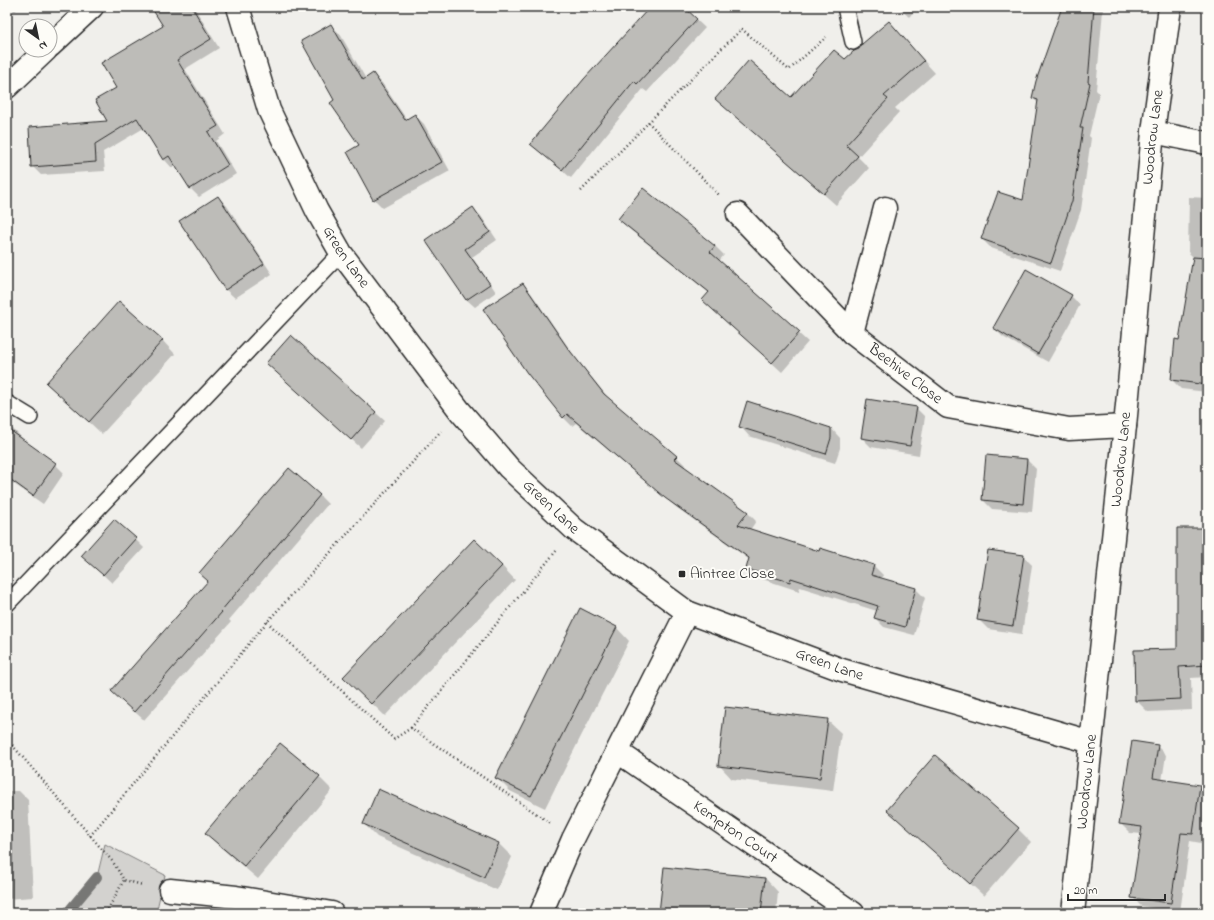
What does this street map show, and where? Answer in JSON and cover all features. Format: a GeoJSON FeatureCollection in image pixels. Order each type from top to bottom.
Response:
{"type":"FeatureCollection","features":[{"type":"Feature","properties":{"kind":"street"},"geometry":{"type":"LineString","coordinates":[[58,39],[92,7]]}},
{"type":"Feature","properties":{"kind":"street","name":"Green Lane"},"geometry":{"type":"LineString","coordinates":[[238,7],[268,110],[317,210],[342,253],[460,411],[510,468],[574,530],[687,612],[842,670],[1091,742]]}},
{"type":"Feature","properties":{"kind":"street","name":"Woodrow Lane"},"geometry":{"type":"LineString","coordinates":[[1072,913],[1125,426],[1153,132],[1170,7]]}},
{"type":"Feature","properties":{"kind":"street"},"geometry":{"type":"LineString","coordinates":[[7,87],[38,58]]}},
{"type":"Feature","properties":{"kind":"street"},"geometry":{"type":"LineString","coordinates":[[1153,132],[1207,143]]}},
{"type":"Feature","properties":{"kind":"street"},"geometry":{"type":"LineString","coordinates":[[852,333],[885,208]]}},
{"type":"Feature","properties":{"kind":"street","name":"Beehive Close"},"geometry":{"type":"LineString","coordinates":[[738,214],[852,333],[948,407],[1070,429],[1125,426]]}},
{"type":"Feature","properties":{"kind":"street"},"geometry":{"type":"LineString","coordinates":[[541,913],[573,839],[687,612]]}},
{"type":"Feature","properties":{"kind":"street","name":"Kempton Court"},"geometry":{"type":"LineString","coordinates":[[618,752],[853,913]]}},
{"type":"Feature","properties":{"kind":"street"},"geometry":{"type":"LineString","coordinates":[[170,890],[236,897],[332,913]]}},
{"type":"Feature","properties":{"kind":"lane"},"geometry":{"type":"LineString","coordinates":[[846,13],[853,42]]}},
{"type":"Feature","properties":{"kind":"lane"},"geometry":{"type":"LineString","coordinates":[[7,604],[342,253]]}},
{"type":"Feature","properties":{"kind":"lane"},"geometry":{"type":"LineString","coordinates":[[7,403],[30,417]]}},
{"type":"Feature","properties":{"kind":"path"},"geometry":{"type":"LineString","coordinates":[[581,191],[742,29],[789,70],[846,13]]}},
{"type":"Feature","properties":{"kind":"path"},"geometry":{"type":"LineString","coordinates":[[648,122],[738,214]]}},
{"type":"Feature","properties":{"kind":"path"},"geometry":{"type":"LineString","coordinates":[[90,836],[267,622],[460,411]]}},
{"type":"Feature","properties":{"kind":"path"},"geometry":{"type":"LineString","coordinates":[[267,622],[394,739],[411,728],[574,530]]}},
{"type":"Feature","properties":{"kind":"path"},"geometry":{"type":"LineString","coordinates":[[411,728],[573,839]]}},
{"type":"Feature","properties":{"kind":"path"},"geometry":{"type":"LineString","coordinates":[[7,739],[113,862],[124,880],[106,913]]}},
{"type":"Feature","properties":{"kind":"shaded area"},"geometry":{"type":"Polygon","coordinates":[[[105,844],[165,875],[156,913],[67,913],[97,877],[105,844]]]}},
{"type":"Feature","properties":{"kind":"building"},"geometry":{"type":"Polygon","coordinates":[[[151,7],[192,7],[211,39],[177,60],[218,126],[208,132],[228,165],[190,189],[169,156],[163,160],[137,118],[95,144],[96,162],[31,167],[29,127],[107,121],[95,100],[116,88],[101,63],[163,26],[151,7]]]}},
{"type":"Feature","properties":{"kind":"building"},"geometry":{"type":"Polygon","coordinates":[[[650,7],[684,7],[697,19],[637,84],[634,81],[562,170],[530,144],[584,79],[650,7]]]}},
{"type":"Feature","properties":{"kind":"building"},"geometry":{"type":"Polygon","coordinates":[[[1062,7],[1094,7],[1088,82],[1090,83],[1080,128],[1083,128],[1072,201],[1051,263],[981,239],[998,192],[1023,200],[1038,100],[1032,98],[1036,81],[1062,7]]]}},
{"type":"Feature","properties":{"kind":"building"},"geometry":{"type":"Polygon","coordinates":[[[889,21],[924,61],[884,96],[888,99],[846,145],[858,156],[824,194],[715,99],[749,60],[791,97],[834,50],[845,59],[854,51],[859,49],[862,44],[889,21]]]}},
{"type":"Feature","properties":{"kind":"building"},"geometry":{"type":"Polygon","coordinates":[[[331,24],[363,80],[373,73],[405,120],[415,114],[442,162],[373,200],[347,152],[359,145],[330,103],[334,100],[301,41],[331,24]]]}},
{"type":"Feature","properties":{"kind":"building"},"geometry":{"type":"Polygon","coordinates":[[[643,188],[715,246],[710,252],[800,332],[772,363],[702,300],[709,292],[618,219],[643,188]]]}},
{"type":"Feature","properties":{"kind":"building"},"geometry":{"type":"Polygon","coordinates":[[[218,196],[264,264],[225,290],[179,221],[218,196]]]}},
{"type":"Feature","properties":{"kind":"building"},"geometry":{"type":"Polygon","coordinates":[[[473,207],[490,232],[465,249],[490,284],[466,300],[425,240],[473,207]]]}},
{"type":"Feature","properties":{"kind":"building"},"geometry":{"type":"Polygon","coordinates":[[[1193,257],[1207,258],[1207,385],[1171,380],[1175,339],[1179,340],[1193,257]]]}},
{"type":"Feature","properties":{"kind":"building"},"geometry":{"type":"Polygon","coordinates":[[[1026,269],[1072,295],[1038,354],[993,328],[1026,269]]]}},
{"type":"Feature","properties":{"kind":"building"},"geometry":{"type":"Polygon","coordinates":[[[523,283],[567,347],[604,394],[677,456],[674,459],[748,512],[738,525],[819,551],[820,548],[874,565],[871,575],[916,588],[905,627],[874,618],[878,606],[791,578],[790,582],[746,569],[749,558],[665,498],[567,414],[563,418],[527,373],[483,309],[523,283]]]}},
{"type":"Feature","properties":{"kind":"building"},"geometry":{"type":"Polygon","coordinates":[[[119,301],[163,340],[89,422],[46,383],[119,301]]]}},
{"type":"Feature","properties":{"kind":"building"},"geometry":{"type":"Polygon","coordinates":[[[291,335],[376,412],[351,440],[266,363],[291,335]]]}},
{"type":"Feature","properties":{"kind":"building"},"geometry":{"type":"Polygon","coordinates":[[[867,399],[917,407],[910,446],[861,438],[867,399]]]}},
{"type":"Feature","properties":{"kind":"building"},"geometry":{"type":"Polygon","coordinates":[[[747,401],[831,428],[831,438],[826,454],[739,427],[747,401]]]}},
{"type":"Feature","properties":{"kind":"building"},"geometry":{"type":"Polygon","coordinates":[[[7,428],[56,463],[33,496],[7,477],[7,428]]]}},
{"type":"Feature","properties":{"kind":"building"},"geometry":{"type":"Polygon","coordinates":[[[986,455],[1027,459],[1023,504],[982,500],[986,455]]]}},
{"type":"Feature","properties":{"kind":"building"},"geometry":{"type":"Polygon","coordinates":[[[289,468],[320,495],[221,611],[222,612],[134,712],[111,691],[208,581],[199,573],[289,468]]]}},
{"type":"Feature","properties":{"kind":"building"},"geometry":{"type":"Polygon","coordinates":[[[114,519],[136,538],[103,575],[81,556],[114,519]]]}},
{"type":"Feature","properties":{"kind":"building"},"geometry":{"type":"Polygon","coordinates":[[[1177,528],[1207,528],[1207,665],[1179,667],[1181,699],[1135,701],[1134,650],[1177,649],[1177,528]]]}},
{"type":"Feature","properties":{"kind":"building"},"geometry":{"type":"Polygon","coordinates":[[[474,539],[502,566],[371,704],[343,677],[474,539]]]}},
{"type":"Feature","properties":{"kind":"building"},"geometry":{"type":"Polygon","coordinates":[[[988,550],[1024,555],[1013,626],[977,620],[988,550]]]}},
{"type":"Feature","properties":{"kind":"building"},"geometry":{"type":"Polygon","coordinates":[[[580,608],[617,627],[531,796],[495,778],[580,608]]]}},
{"type":"Feature","properties":{"kind":"building"},"geometry":{"type":"Polygon","coordinates":[[[725,707],[828,719],[820,778],[718,766],[725,707]]]}},
{"type":"Feature","properties":{"kind":"building"},"geometry":{"type":"Polygon","coordinates":[[[1132,741],[1158,745],[1153,778],[1200,785],[1193,834],[1181,833],[1171,903],[1131,898],[1142,827],[1119,824],[1132,741]]]}},
{"type":"Feature","properties":{"kind":"building"},"geometry":{"type":"Polygon","coordinates":[[[280,743],[320,776],[244,866],[205,833],[280,743]]]}},
{"type":"Feature","properties":{"kind":"building"},"geometry":{"type":"Polygon","coordinates":[[[935,755],[1019,828],[970,884],[887,810],[935,755]]]}},
{"type":"Feature","properties":{"kind":"building"},"geometry":{"type":"Polygon","coordinates":[[[378,789],[499,843],[484,877],[363,824],[378,789]]]}},
{"type":"Feature","properties":{"kind":"building"},"geometry":{"type":"Polygon","coordinates":[[[664,867],[765,878],[761,913],[659,913],[664,867]]]}},
{"type":"Feature","properties":{"kind":"waterway"},"geometry":{"type":"LineString","coordinates":[[67,913],[97,877]]}},
{"type":"Feature","properties":{"kind":"place","name":"Aintree Close"},"geometry":{"type":"Point","coordinates":[682,574]}}]}
